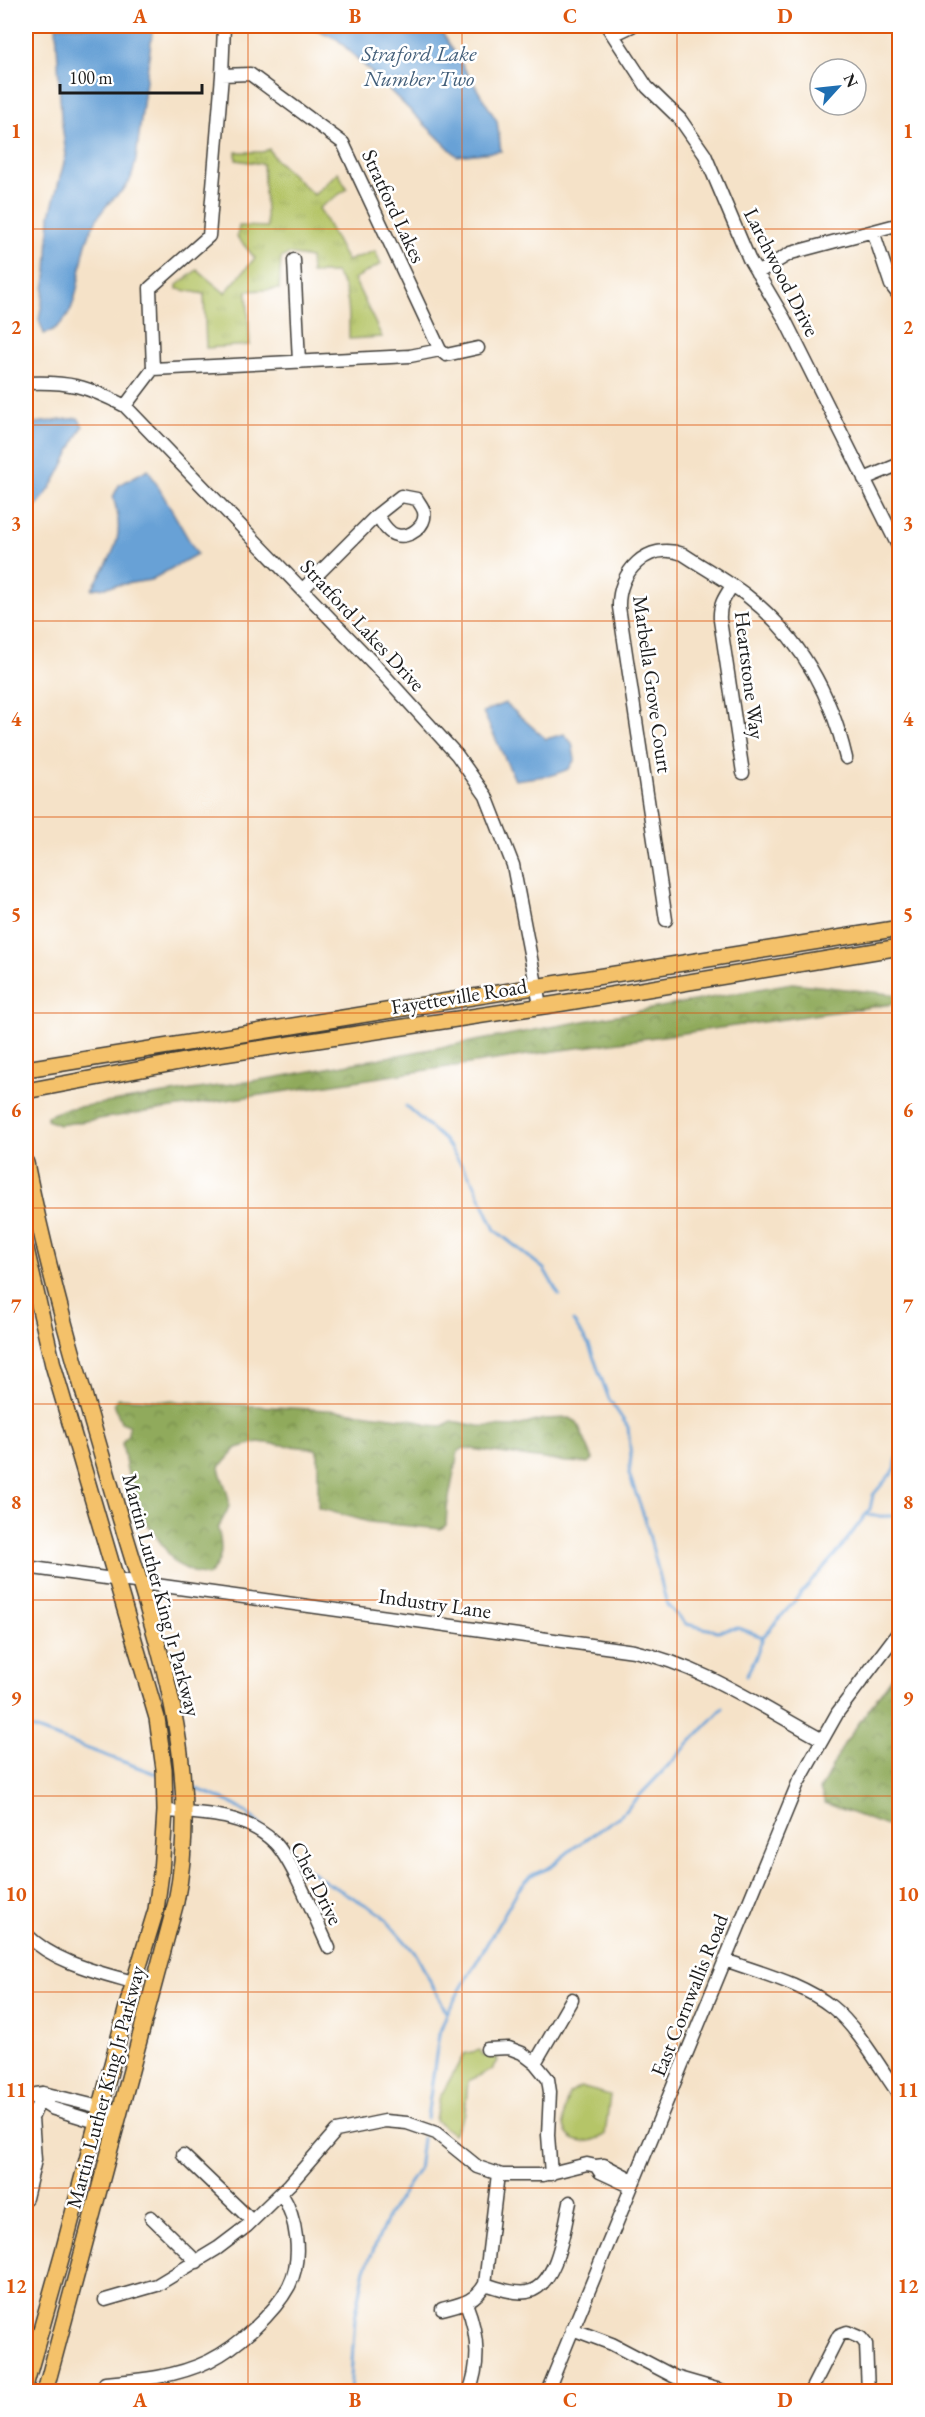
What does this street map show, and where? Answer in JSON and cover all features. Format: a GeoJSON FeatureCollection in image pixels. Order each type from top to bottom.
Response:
{"type":"FeatureCollection","features":[{"type":"Feature","properties":{"kind":"main road","name":"Fayetteville Road"},"geometry":{"type":"LineString","coordinates":[[26,1069],[900,928]]}},
{"type":"Feature","properties":{"kind":"main road","name":"Fayetteville Road"},"geometry":{"type":"LineString","coordinates":[[26,1091],[211,1056],[900,948]]}},
{"type":"Feature","properties":{"kind":"main road","name":"Martin Luther King Jr Parkway"},"geometry":{"type":"LineString","coordinates":[[26,1162],[69,1344],[169,1684],[176,1715],[186,1812],[183,1867],[176,1902],[45,2391]]}},
{"type":"Feature","properties":{"kind":"main road","name":"Martin Luther King Jr Parkway"},"geometry":{"type":"LineString","coordinates":[[26,1249],[53,1365],[157,1718],[164,1769],[165,1811],[156,1910],[133,1982],[59,2268],[26,2383]]}},
{"type":"Feature","properties":{"kind":"street"},"geometry":{"type":"LineString","coordinates":[[125,406],[153,369],[150,288],[209,236],[224,26]]}},
{"type":"Feature","properties":{"kind":"street"},"geometry":{"type":"LineString","coordinates":[[610,30],[632,26]]}},
{"type":"Feature","properties":{"kind":"street","name":"Larchwood Drive"},"geometry":{"type":"LineString","coordinates":[[610,30],[647,87],[680,119],[697,141],[714,172],[739,239],[784,318],[900,550]]}},
{"type":"Feature","properties":{"kind":"street","name":"Stratford Lakes"},"geometry":{"type":"LineString","coordinates":[[222,75],[250,74],[343,143],[440,350]]}},
{"type":"Feature","properties":{"kind":"street"},"geometry":{"type":"LineString","coordinates":[[757,273],[791,253],[900,224]]}},
{"type":"Feature","properties":{"kind":"street"},"geometry":{"type":"LineString","coordinates":[[873,231],[883,266],[891,285],[900,297]]}},
{"type":"Feature","properties":{"kind":"street"},"geometry":{"type":"LineString","coordinates":[[294,260],[299,362]]}},
{"type":"Feature","properties":{"kind":"street"},"geometry":{"type":"LineString","coordinates":[[153,369],[410,356],[440,350],[446,355],[478,348]]}},
{"type":"Feature","properties":{"kind":"street","name":"Stratford Lakes Drive"},"geometry":{"type":"LineString","coordinates":[[26,383],[58,382],[97,391],[125,406],[303,589],[457,755],[486,796],[513,865],[540,1005]]}},
{"type":"Feature","properties":{"kind":"street"},"geometry":{"type":"LineString","coordinates":[[864,479],[900,464]]}},
{"type":"Feature","properties":{"kind":"street"},"geometry":{"type":"LineString","coordinates":[[303,589],[377,515]]}},
{"type":"Feature","properties":{"kind":"street","name":"Marbella Grove Court"},"geometry":{"type":"LineString","coordinates":[[666,920],[619,607],[620,586],[639,560],[650,554],[674,550],[684,554],[732,586],[776,621],[801,653],[822,687],[832,710],[846,758]]}},
{"type":"Feature","properties":{"kind":"street","name":"Heartstone Way"},"geometry":{"type":"LineString","coordinates":[[732,586],[719,608],[744,773]]}},
{"type":"Feature","properties":{"kind":"street","name":"Industry Lane"},"geometry":{"type":"LineString","coordinates":[[26,1567],[614,1647],[651,1655],[713,1679],[821,1739]]}},
{"type":"Feature","properties":{"kind":"street","name":"East Cornwallis Road"},"geometry":{"type":"LineString","coordinates":[[547,2391],[798,1783],[821,1739],[853,1691],[900,1630]]}},
{"type":"Feature","properties":{"kind":"street","name":"Cher Drive"},"geometry":{"type":"LineString","coordinates":[[165,1811],[214,1815],[244,1823],[275,1842],[294,1875],[329,1948]]}},
{"type":"Feature","properties":{"kind":"street"},"geometry":{"type":"LineString","coordinates":[[26,1934],[41,1949],[94,1971],[133,1982]]}},
{"type":"Feature","properties":{"kind":"street"},"geometry":{"type":"LineString","coordinates":[[725,1960],[789,1984],[831,2006],[864,2044],[900,2096]]}},
{"type":"Feature","properties":{"kind":"street"},"geometry":{"type":"LineString","coordinates":[[535,2063],[572,1999]]}},
{"type":"Feature","properties":{"kind":"street"},"geometry":{"type":"LineString","coordinates":[[487,2049],[509,2048],[522,2053],[535,2063],[548,2079],[551,2174]]}},
{"type":"Feature","properties":{"kind":"street"},"geometry":{"type":"LineString","coordinates":[[26,2198],[35,2160],[32,2118],[35,2096],[98,2115],[116,2128]]}},
{"type":"Feature","properties":{"kind":"street"},"geometry":{"type":"LineString","coordinates":[[98,2115],[120,2112]]}},
{"type":"Feature","properties":{"kind":"street"},"geometry":{"type":"LineString","coordinates":[[105,2300],[146,2289],[218,2248],[252,2221],[281,2193],[336,2131],[385,2121],[407,2123],[436,2133],[468,2161],[498,2174],[523,2176],[551,2174],[587,2164],[596,2166],[600,2172],[632,2183]]}},
{"type":"Feature","properties":{"kind":"street"},"geometry":{"type":"LineString","coordinates":[[183,2155],[252,2221]]}},
{"type":"Feature","properties":{"kind":"street"},"geometry":{"type":"LineString","coordinates":[[442,2309],[466,2303],[480,2292],[485,2284],[498,2174]]}},
{"type":"Feature","properties":{"kind":"street"},"geometry":{"type":"LineString","coordinates":[[105,2383],[163,2377],[209,2361],[250,2331],[277,2302],[288,2286],[296,2258],[294,2221],[290,2207],[281,2193]]}},
{"type":"Feature","properties":{"kind":"street"},"geometry":{"type":"LineString","coordinates":[[485,2284],[519,2292],[536,2289],[554,2267],[570,2202]]}},
{"type":"Feature","properties":{"kind":"street"},"geometry":{"type":"LineString","coordinates":[[151,2217],[197,2262]]}},
{"type":"Feature","properties":{"kind":"street"},"geometry":{"type":"LineString","coordinates":[[466,2303],[474,2325],[478,2353],[475,2378],[469,2391]]}},
{"type":"Feature","properties":{"kind":"street"},"geometry":{"type":"LineString","coordinates":[[572,2329],[612,2344],[675,2377],[727,2391]]}},
{"type":"Feature","properties":{"kind":"street"},"geometry":{"type":"LineString","coordinates":[[810,2391],[839,2335],[847,2332],[861,2338],[866,2344],[868,2391]]}},
{"type":"Feature","properties":{"kind":"green space"},"geometry":{"type":"Polygon","coordinates":[[[269,149],[276,160],[314,195],[338,172],[347,189],[319,208],[347,261],[375,251],[381,264],[354,279],[382,337],[349,339],[348,304],[340,279],[335,273],[311,273],[310,258],[289,254],[281,258],[279,289],[247,291],[250,345],[206,348],[204,294],[177,289],[177,285],[197,270],[225,293],[255,258],[237,237],[239,226],[267,227],[263,164],[236,160],[236,152],[263,152],[269,149]]]}},
{"type":"Feature","properties":{"kind":"green space"},"geometry":{"type":"Polygon","coordinates":[[[792,983],[899,995],[899,1003],[548,1052],[59,1125],[47,1120],[47,1116],[65,1109],[278,1077],[792,983]]]}},
{"type":"Feature","properties":{"kind":"green space"},"geometry":{"type":"Polygon","coordinates":[[[118,1398],[344,1411],[416,1420],[427,1425],[442,1426],[452,1421],[479,1426],[513,1427],[545,1419],[570,1418],[577,1422],[593,1459],[589,1463],[566,1462],[464,1448],[458,1452],[446,1525],[441,1529],[369,1522],[318,1508],[316,1449],[258,1442],[237,1448],[219,1468],[229,1498],[229,1506],[218,1529],[221,1543],[219,1560],[207,1576],[194,1573],[175,1563],[144,1519],[127,1470],[122,1443],[128,1434],[129,1425],[121,1422],[114,1404],[118,1398]]]}},
{"type":"Feature","properties":{"kind":"green space"},"geometry":{"type":"Polygon","coordinates":[[[899,1667],[899,1826],[889,1827],[825,1803],[820,1790],[844,1744],[899,1667]]]}},
{"type":"Feature","properties":{"kind":"green space"},"geometry":{"type":"Polygon","coordinates":[[[480,2050],[483,2056],[495,2054],[498,2061],[492,2070],[468,2081],[465,2113],[453,2134],[435,2120],[439,2099],[464,2054],[480,2050]]]}},
{"type":"Feature","properties":{"kind":"green space"},"geometry":{"type":"Polygon","coordinates":[[[580,2087],[610,2095],[605,2135],[588,2141],[574,2140],[565,2130],[564,2110],[569,2094],[580,2087]]]}},
{"type":"Feature","properties":{"kind":"water"},"geometry":{"type":"Polygon","coordinates":[[[56,26],[153,26],[132,176],[126,187],[101,213],[92,229],[84,253],[76,294],[66,318],[57,328],[44,334],[39,320],[47,271],[50,215],[66,155],[61,117],[56,26]]]}},
{"type":"Feature","properties":{"kind":"water","name":"Straford Lake Number Two"},"geometry":{"type":"Polygon","coordinates":[[[309,26],[438,26],[497,121],[501,151],[457,156],[337,39],[309,26]]]}},
{"type":"Feature","properties":{"kind":"water"},"geometry":{"type":"Polygon","coordinates":[[[78,418],[83,426],[59,474],[44,497],[26,514],[26,424],[78,418]]]}},
{"type":"Feature","properties":{"kind":"water"},"geometry":{"type":"Polygon","coordinates":[[[148,469],[197,554],[151,580],[92,589],[111,555],[118,536],[117,512],[113,497],[119,485],[148,469]]]}},
{"type":"Feature","properties":{"kind":"water"},"geometry":{"type":"Polygon","coordinates":[[[505,703],[546,739],[564,734],[572,743],[575,759],[569,769],[553,775],[515,780],[483,712],[505,703]]]}},
{"type":"Feature","properties":{"kind":"waterway"},"geometry":{"type":"LineString","coordinates":[[406,1106],[444,1140],[473,1181],[495,1230],[544,1269],[559,1295]]}},
{"type":"Feature","properties":{"kind":"waterway"},"geometry":{"type":"LineString","coordinates":[[900,1313],[900,1336]]}},
{"type":"Feature","properties":{"kind":"waterway"},"geometry":{"type":"LineString","coordinates":[[573,1321],[589,1345],[609,1399],[628,1427],[631,1456],[629,1474],[645,1519],[667,1605],[686,1624],[717,1631],[738,1628],[763,1637]]}},
{"type":"Feature","properties":{"kind":"waterway"},"geometry":{"type":"LineString","coordinates":[[746,1676],[763,1637],[840,1549],[870,1509],[873,1495],[895,1469],[899,1446]]}},
{"type":"Feature","properties":{"kind":"waterway"},"geometry":{"type":"LineString","coordinates":[[866,1514],[900,1517]]}},
{"type":"Feature","properties":{"kind":"waterway"},"geometry":{"type":"LineString","coordinates":[[427,2118],[439,2034],[447,2013],[518,1890],[532,1875],[549,1868],[621,1815],[723,1708]]}},
{"type":"Feature","properties":{"kind":"waterway"},"geometry":{"type":"LineString","coordinates":[[26,1726],[159,1775]]}},
{"type":"Feature","properties":{"kind":"waterway"},"geometry":{"type":"LineString","coordinates":[[187,1786],[228,1802],[246,1813],[262,1827]]}},
{"type":"Feature","properties":{"kind":"waterway"},"geometry":{"type":"LineString","coordinates":[[292,1857],[326,1882],[380,1913],[416,1954],[447,2013]]}},
{"type":"Feature","properties":{"kind":"waterway"},"geometry":{"type":"LineString","coordinates":[[350,2392],[355,2318],[365,2269],[389,2214],[418,2170],[422,2138]]}}]}
